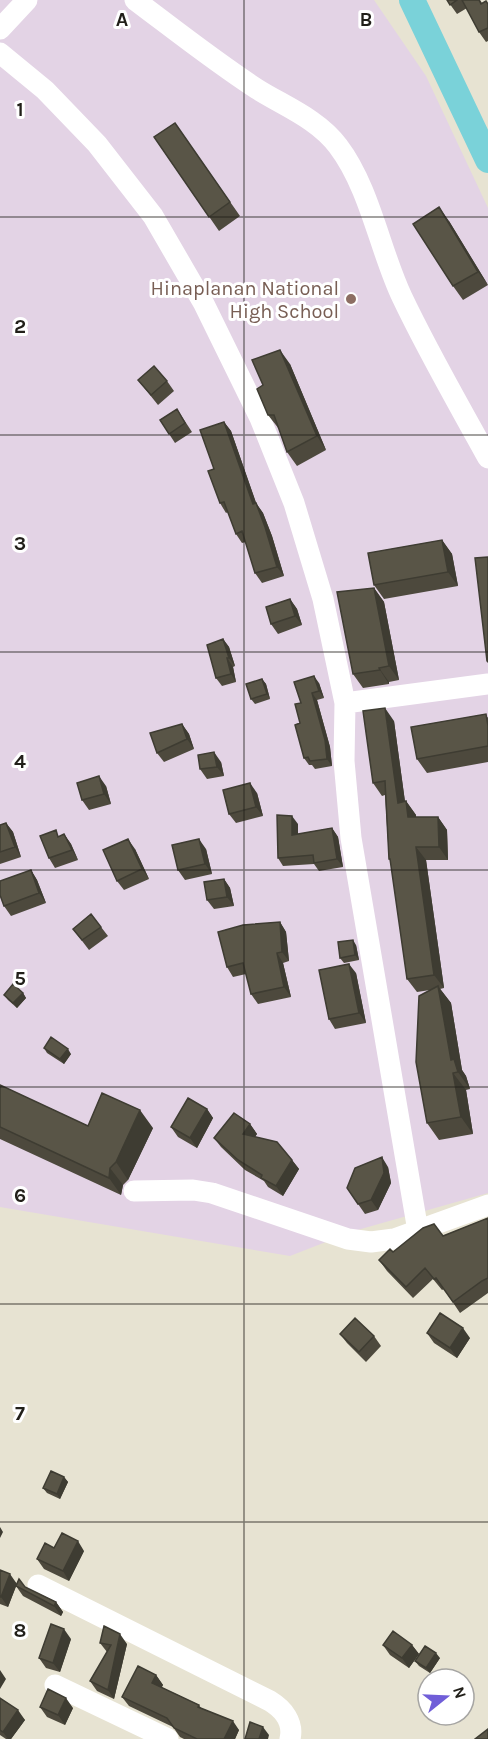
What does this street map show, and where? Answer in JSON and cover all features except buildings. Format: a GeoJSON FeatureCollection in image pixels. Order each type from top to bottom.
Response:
{"type":"FeatureCollection","features":[{"type":"Feature","properties":{"kind":"main road"},"geometry":{"type":"LineString","coordinates":[[412,0],[488,160]]}},
{"type":"Feature","properties":{"kind":"street"},"geometry":{"type":"LineString","coordinates":[[0,29],[27,0]]}},
{"type":"Feature","properties":{"kind":"street"},"geometry":{"type":"LineString","coordinates":[[135,0],[208,56],[312,122],[338,146],[355,176],[371,213],[401,296],[488,458]]}},
{"type":"Feature","properties":{"kind":"street"},"geometry":{"type":"LineString","coordinates":[[0,53],[38,84],[69,114],[97,144],[153,216],[204,304],[260,418],[294,503],[323,599],[345,703],[344,760],[351,838],[418,1231]]}},
{"type":"Feature","properties":{"kind":"street"},"geometry":{"type":"LineString","coordinates":[[345,703],[488,684]]}},
{"type":"Feature","properties":{"kind":"street"},"geometry":{"type":"LineString","coordinates":[[134,1191],[193,1190],[212,1193],[348,1239],[371,1242],[394,1239],[488,1205]]}},
{"type":"Feature","properties":{"kind":"street"},"geometry":{"type":"LineString","coordinates":[[38,1585],[279,1706],[291,1727],[290,1739]]}},
{"type":"Feature","properties":{"kind":"street"},"geometry":{"type":"LineString","coordinates":[[55,1685],[168,1739]]}},
{"type":"Feature","properties":{"kind":"shaded area"},"geometry":{"type":"Polygon","coordinates":[[[0,0],[374,0],[426,76],[488,208],[488,1193],[354,1231],[290,1256],[0,1207],[0,0]]]}},
{"type":"Feature","properties":{"kind":"place","name":"Hinaplanan National High School"},"geometry":{"type":"Point","coordinates":[351,299]}}]}
